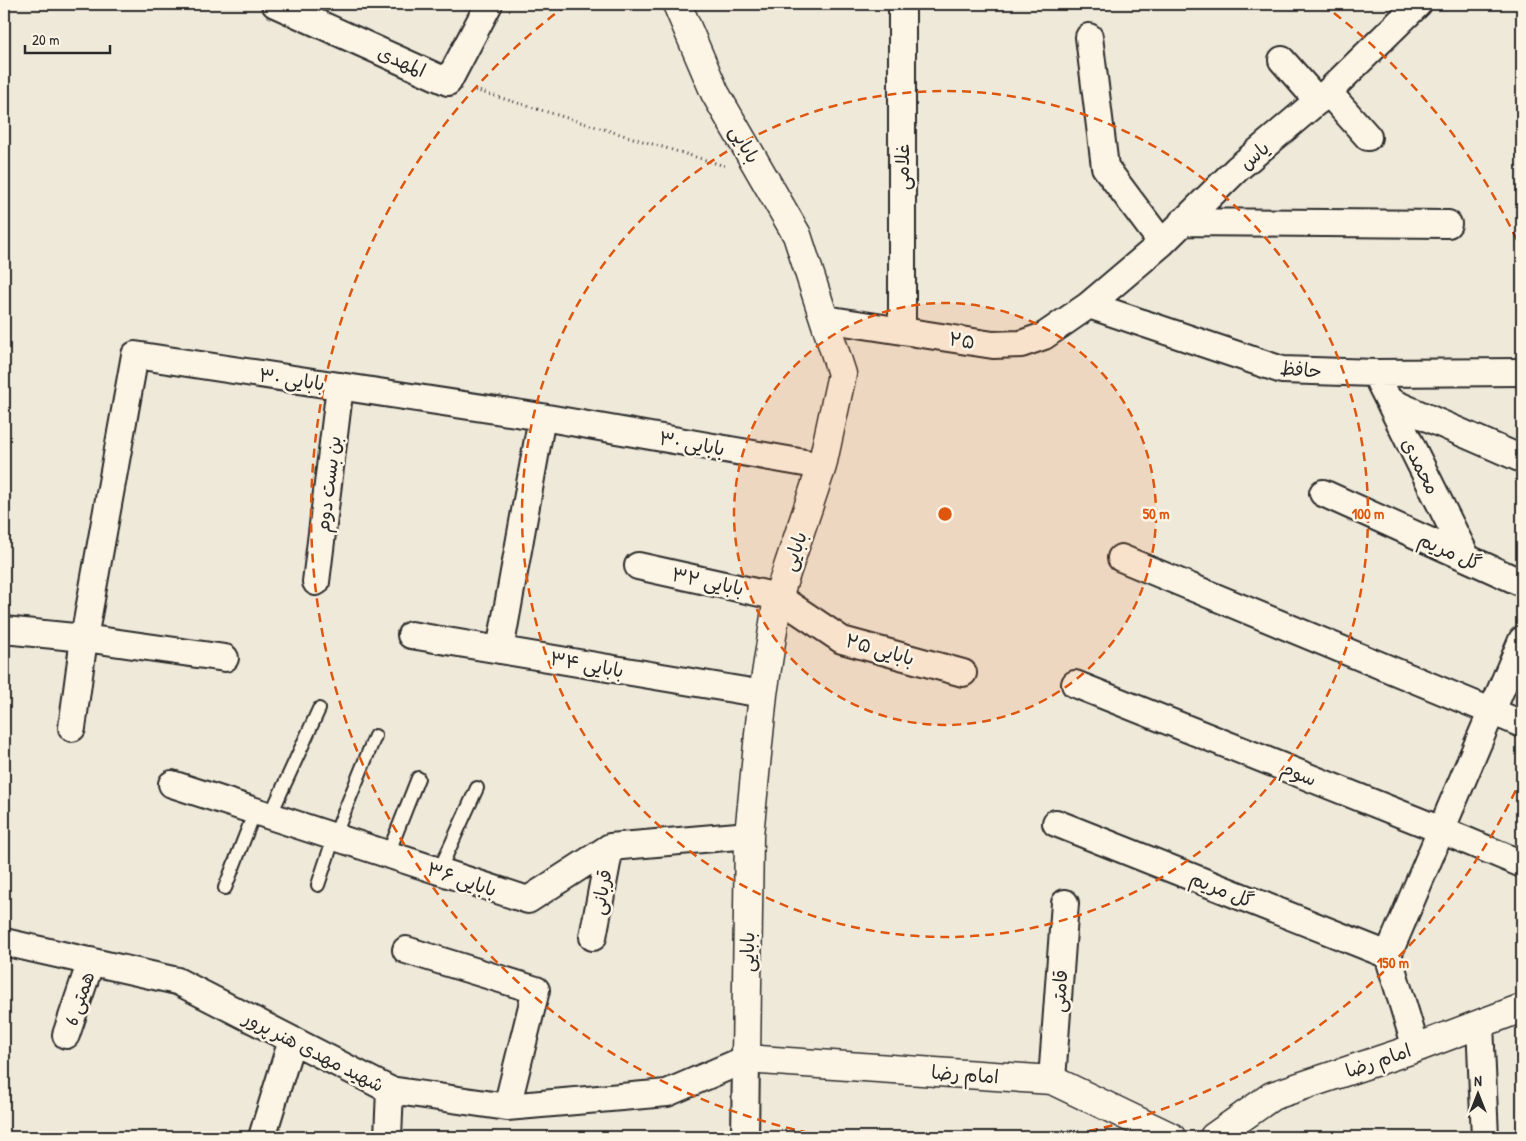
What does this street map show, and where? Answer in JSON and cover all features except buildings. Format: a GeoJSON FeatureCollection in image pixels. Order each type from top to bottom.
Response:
{"type":"FeatureCollection","features":[{"type":"Feature","properties":{"kind":"street","name":"المهدی"},"geometry":{"type":"LineString","coordinates":[[275,4],[448,82],[489,4]]}},
{"type":"Feature","properties":{"kind":"street","name":"بابایی"},"geometry":{"type":"LineString","coordinates":[[677,4],[715,93],[797,235],[842,374],[822,466],[778,596],[763,694],[749,835],[745,1137]]}},
{"type":"Feature","properties":{"kind":"street","name":"غلامی"},"geometry":{"type":"LineString","coordinates":[[902,4],[902,331]]}},
{"type":"Feature","properties":{"kind":"street","name":"یاس"},"geometry":{"type":"LineString","coordinates":[[1089,305],[1162,243],[1237,169],[1323,97],[1418,4]]}},
{"type":"Feature","properties":{"kind":"street"},"geometry":{"type":"LineString","coordinates":[[1089,38],[1105,167],[1162,243]]}},
{"type":"Feature","properties":{"kind":"street"},"geometry":{"type":"LineString","coordinates":[[1282,60],[1368,137]]}},
{"type":"Feature","properties":{"kind":"street"},"geometry":{"type":"LineString","coordinates":[[1182,222],[1448,224]]}},
{"type":"Feature","properties":{"kind":"street","name":"۲۵"},"geometry":{"type":"LineString","coordinates":[[825,319],[994,345],[1021,344],[1044,336],[1089,305]]}},
{"type":"Feature","properties":{"kind":"street","name":"حافظ"},"geometry":{"type":"LineString","coordinates":[[1089,305],[1282,370],[1375,373],[1522,372]]}},
{"type":"Feature","properties":{"kind":"street","name":"بابایی ۳۰"},"geometry":{"type":"LineString","coordinates":[[72,728],[84,638],[135,356],[542,417],[822,466]]}},
{"type":"Feature","properties":{"kind":"street","name":"محمدی"},"geometry":{"type":"LineString","coordinates":[[1375,373],[1467,558]]}},
{"type":"Feature","properties":{"kind":"street","name":"بن بست دوم"},"geometry":{"type":"LineString","coordinates":[[316,582],[340,386]]}},
{"type":"Feature","properties":{"kind":"street"},"geometry":{"type":"LineString","coordinates":[[1389,401],[1522,459]]}},
{"type":"Feature","properties":{"kind":"street"},"geometry":{"type":"LineString","coordinates":[[500,650],[542,417]]}},
{"type":"Feature","properties":{"kind":"street","name":"گل مریم"},"geometry":{"type":"LineString","coordinates":[[1323,493],[1522,583]]}},
{"type":"Feature","properties":{"kind":"street"},"geometry":{"type":"LineString","coordinates":[[1120,558],[1522,724]]}},
{"type":"Feature","properties":{"kind":"street","name":"بابایی ۳۲"},"geometry":{"type":"LineString","coordinates":[[638,566],[778,596]]}},
{"type":"Feature","properties":{"kind":"street","name":"بابایی ۲۵"},"geometry":{"type":"LineString","coordinates":[[778,596],[842,640],[963,672]]}},
{"type":"Feature","properties":{"kind":"street"},"geometry":{"type":"LineString","coordinates":[[4,630],[84,638],[225,658]]}},
{"type":"Feature","properties":{"kind":"street","name":"بابایی ۳۴"},"geometry":{"type":"LineString","coordinates":[[410,634],[763,694]]}},
{"type":"Feature","properties":{"kind":"street"},"geometry":{"type":"LineString","coordinates":[[1416,1048],[1388,955],[1522,640]]}},
{"type":"Feature","properties":{"kind":"street","name":"سوم"},"geometry":{"type":"LineString","coordinates":[[1075,684],[1442,830],[1522,864]]}},
{"type":"Feature","properties":{"kind":"street","name":"بابایی ۳۶"},"geometry":{"type":"LineString","coordinates":[[172,784],[528,900],[610,847],[749,835]]}},
{"type":"Feature","properties":{"kind":"street","name":"گل مریم"},"geometry":{"type":"LineString","coordinates":[[1056,823],[1388,955]]}},
{"type":"Feature","properties":{"kind":"street","name":"قربانی"},"geometry":{"type":"LineString","coordinates":[[593,937],[610,847]]}},
{"type":"Feature","properties":{"kind":"street","name":"قامتی"},"geometry":{"type":"LineString","coordinates":[[1052,1080],[1065,903]]}},
{"type":"Feature","properties":{"kind":"street","name":"شهید مهدی هنر پرور"},"geometry":{"type":"LineString","coordinates":[[4,942],[177,981],[390,1090],[507,1107],[667,1093],[746,1060]]}},
{"type":"Feature","properties":{"kind":"street"},"geometry":{"type":"LineString","coordinates":[[406,950],[536,990],[507,1107]]}},
{"type":"Feature","properties":{"kind":"street","name":"همتی 6"},"geometry":{"type":"LineString","coordinates":[[66,1035],[91,962]]}},
{"type":"Feature","properties":{"kind":"street","name":"امام رضا"},"geometry":{"type":"LineString","coordinates":[[1214,1137],[1272,1096],[1416,1048],[1522,1008]]}},
{"type":"Feature","properties":{"kind":"street"},"geometry":{"type":"LineString","coordinates":[[1480,1024],[1485,1137]]}},
{"type":"Feature","properties":{"kind":"street"},"geometry":{"type":"LineString","coordinates":[[262,1137],[292,1040]]}},
{"type":"Feature","properties":{"kind":"street","name":"امام رضا"},"geometry":{"type":"LineString","coordinates":[[746,1060],[1052,1080],[1171,1137]]}},
{"type":"Feature","properties":{"kind":"street"},"geometry":{"type":"LineString","coordinates":[[388,1137],[390,1090]]}},
{"type":"Feature","properties":{"kind":"lane"},"geometry":{"type":"LineString","coordinates":[[225,888],[262,813],[319,709]]}},
{"type":"Feature","properties":{"kind":"lane"},"geometry":{"type":"LineString","coordinates":[[318,884],[334,837],[375,736]]}},
{"type":"Feature","properties":{"kind":"lane"},"geometry":{"type":"LineString","coordinates":[[388,854],[418,778]]}},
{"type":"Feature","properties":{"kind":"lane"},"geometry":{"type":"LineString","coordinates":[[439,871],[477,788]]}},
{"type":"Feature","properties":{"kind":"path"},"geometry":{"type":"LineString","coordinates":[[448,82],[764,178]]}}]}
